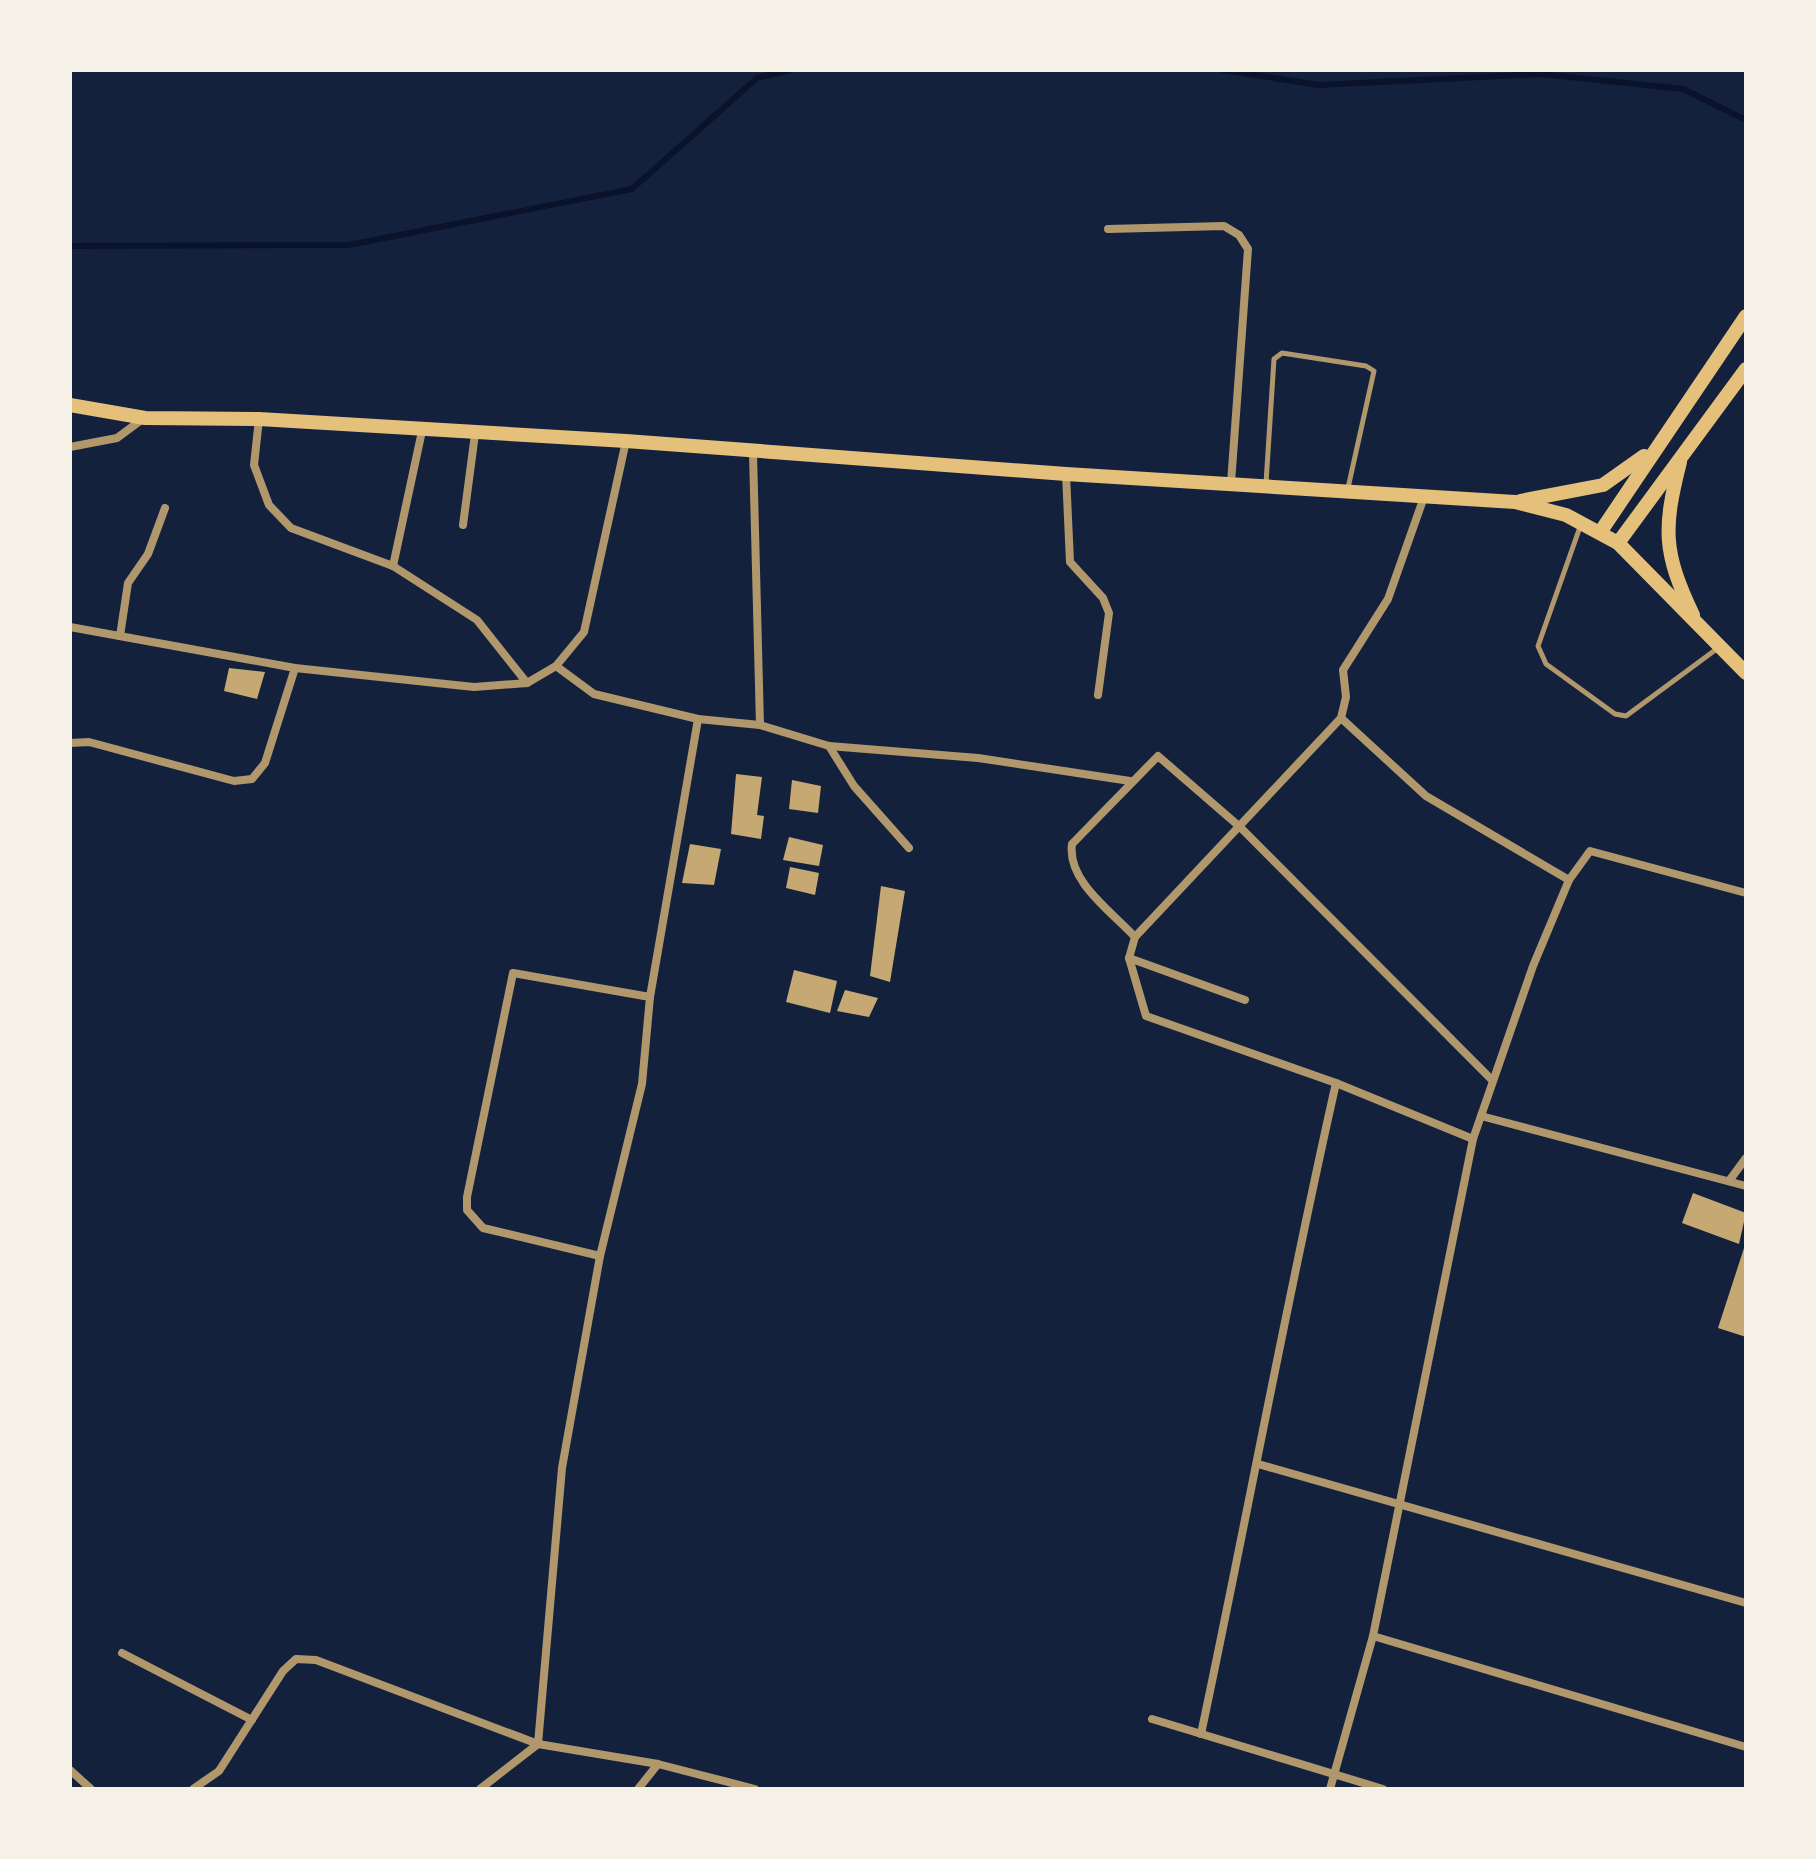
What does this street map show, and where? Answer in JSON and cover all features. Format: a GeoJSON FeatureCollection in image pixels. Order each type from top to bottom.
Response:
{"type":"FeatureCollection","features":[{"type":"Feature","properties":{"kind":"main road"},"geometry":{"type":"LineString","coordinates":[[1601,531],[1746,316]]}},
{"type":"Feature","properties":{"kind":"main road"},"geometry":{"type":"LineString","coordinates":[[1618,543],[1746,369]]}},
{"type":"Feature","properties":{"kind":"main road"},"geometry":{"type":"LineString","coordinates":[[70,405],[145,418],[259,419],[626,441],[753,453],[1515,502],[1582,522],[1618,543],[1746,673]]}},
{"type":"Feature","properties":{"kind":"main road"},"geometry":{"type":"LineString","coordinates":[[1681,412],[1702,428]]}},
{"type":"Feature","properties":{"kind":"main road"},"geometry":{"type":"LineString","coordinates":[[1515,502],[1603,485],[1629,469],[1669,430]]}},
{"type":"Feature","properties":{"kind":"main road"},"geometry":{"type":"LineString","coordinates":[[1683,453],[1671,498],[1666,535],[1673,574],[1698,626]]}},
{"type":"Feature","properties":{"kind":"street"},"geometry":{"type":"LineString","coordinates":[[1108,229],[1224,226],[1239,235],[1248,249],[1231,483]]}},
{"type":"Feature","properties":{"kind":"street"},"geometry":{"type":"LineString","coordinates":[[70,447],[117,438],[145,418]]}},
{"type":"Feature","properties":{"kind":"street"},"geometry":{"type":"LineString","coordinates":[[259,419],[254,465],[269,505],[291,528],[393,566],[477,620],[527,683]]}},
{"type":"Feature","properties":{"kind":"street"},"geometry":{"type":"LineString","coordinates":[[393,566],[422,431]]}},
{"type":"Feature","properties":{"kind":"street"},"geometry":{"type":"LineString","coordinates":[[463,525],[475,434]]}},
{"type":"Feature","properties":{"kind":"street"},"geometry":{"type":"LineString","coordinates":[[70,627],[295,668],[474,687],[527,683],[556,666],[584,632],[626,441]]}},
{"type":"Feature","properties":{"kind":"street"},"geometry":{"type":"LineString","coordinates":[[753,453],[760,725]]}},
{"type":"Feature","properties":{"kind":"street"},"geometry":{"type":"LineString","coordinates":[[1066,474],[1070,562],[1103,598],[1109,613],[1098,695]]}},
{"type":"Feature","properties":{"kind":"street"},"geometry":{"type":"LineString","coordinates":[[1424,497],[1388,599],[1343,670],[1346,697],[1341,718],[1135,937],[1129,958],[1146,1016],[1336,1083],[1473,1139]]}},
{"type":"Feature","properties":{"kind":"street"},"geometry":{"type":"LineString","coordinates":[[120,636],[128,583],[148,554],[165,508]]}},
{"type":"Feature","properties":{"kind":"street"},"geometry":{"type":"LineString","coordinates":[[556,666],[594,694],[698,719],[760,725],[829,746],[978,758],[1130,781]]}},
{"type":"Feature","properties":{"kind":"street"},"geometry":{"type":"LineString","coordinates":[[70,743],[89,742],[234,781],[252,779],[265,763],[295,668]]}},
{"type":"Feature","properties":{"kind":"street"},"geometry":{"type":"LineString","coordinates":[[1341,718],[1426,796],[1569,880]]}},
{"type":"Feature","properties":{"kind":"street"},"geometry":{"type":"LineString","coordinates":[[480,1789],[538,1744],[562,1468],[600,1256],[642,1084],[650,997],[698,719]]}},
{"type":"Feature","properties":{"kind":"street"},"geometry":{"type":"LineString","coordinates":[[829,746],[854,786],[909,848]]}},
{"type":"Feature","properties":{"kind":"street"},"geometry":{"type":"LineString","coordinates":[[1135,937],[1076,873],[1070,860],[1072,844],[1130,781],[1158,756],[1240,827],[1492,1080]]}},
{"type":"Feature","properties":{"kind":"street"},"geometry":{"type":"LineString","coordinates":[[1330,1789],[1373,1636],[1473,1139],[1492,1080],[1569,880],[1590,851],[1746,893]]}},
{"type":"Feature","properties":{"kind":"street"},"geometry":{"type":"LineString","coordinates":[[1129,958],[1245,1000]]}},
{"type":"Feature","properties":{"kind":"street"},"geometry":{"type":"LineString","coordinates":[[600,1256],[483,1228],[467,1210],[467,1197],[513,973],[650,997]]}},
{"type":"Feature","properties":{"kind":"street"},"geometry":{"type":"LineString","coordinates":[[1201,1734],[1258,1464],[1297,1252],[1336,1083]]}},
{"type":"Feature","properties":{"kind":"street"},"geometry":{"type":"LineString","coordinates":[[1481,1116],[1746,1186]]}},
{"type":"Feature","properties":{"kind":"street"},"geometry":{"type":"LineString","coordinates":[[1729,1181],[1746,1158]]}},
{"type":"Feature","properties":{"kind":"street"},"geometry":{"type":"LineString","coordinates":[[1258,1464],[1399,1501],[1746,1603]]}},
{"type":"Feature","properties":{"kind":"street"},"geometry":{"type":"LineString","coordinates":[[1373,1636],[1746,1747]]}},
{"type":"Feature","properties":{"kind":"street"},"geometry":{"type":"LineString","coordinates":[[122,1653],[252,1720]]}},
{"type":"Feature","properties":{"kind":"street"},"geometry":{"type":"LineString","coordinates":[[193,1789],[219,1771],[283,1671],[296,1659],[316,1660],[538,1744],[658,1764],[755,1789]]}},
{"type":"Feature","properties":{"kind":"street"},"geometry":{"type":"LineString","coordinates":[[1152,1719],[1383,1789]]}},
{"type":"Feature","properties":{"kind":"street"},"geometry":{"type":"LineString","coordinates":[[638,1789],[658,1764]]}},
{"type":"Feature","properties":{"kind":"street"},"geometry":{"type":"LineString","coordinates":[[70,1770],[91,1789]]}},
{"type":"Feature","properties":{"kind":"lane"},"geometry":{"type":"LineString","coordinates":[[1266,484],[1274,359],[1282,353],[1366,366],[1374,371],[1347,491]]}},
{"type":"Feature","properties":{"kind":"lane"},"geometry":{"type":"LineString","coordinates":[[1582,522],[1538,646],[1546,664],[1615,714],[1626,716],[1719,647]]}},
{"type":"Feature","properties":{"kind":"building"},"geometry":{"type":"Polygon","coordinates":[[[229,668],[265,672],[257,699],[224,691],[229,668]]]}},
{"type":"Feature","properties":{"kind":"building"},"geometry":{"type":"Polygon","coordinates":[[[736,774],[762,777],[757,815],[764,816],[761,839],[731,834],[736,774]]]}},
{"type":"Feature","properties":{"kind":"building"},"geometry":{"type":"Polygon","coordinates":[[[792,780],[821,786],[818,813],[789,809],[792,780]]]}},
{"type":"Feature","properties":{"kind":"building"},"geometry":{"type":"Polygon","coordinates":[[[789,837],[823,845],[819,866],[783,860],[789,837]]]}},
{"type":"Feature","properties":{"kind":"building"},"geometry":{"type":"Polygon","coordinates":[[[690,844],[721,849],[714,885],[682,883],[690,844]]]}},
{"type":"Feature","properties":{"kind":"building"},"geometry":{"type":"Polygon","coordinates":[[[790,867],[819,873],[815,895],[786,888],[790,867]]]}},
{"type":"Feature","properties":{"kind":"building"},"geometry":{"type":"Polygon","coordinates":[[[881,886],[905,891],[890,982],[870,976],[881,886]]]}},
{"type":"Feature","properties":{"kind":"building"},"geometry":{"type":"Polygon","coordinates":[[[794,970],[837,981],[830,1013],[786,1002],[794,970]]]}},
{"type":"Feature","properties":{"kind":"building"},"geometry":{"type":"Polygon","coordinates":[[[845,990],[878,998],[869,1017],[837,1011],[845,990]]]}},
{"type":"Feature","properties":{"kind":"building"},"geometry":{"type":"Polygon","coordinates":[[[1693,1193],[1746,1213],[1739,1244],[1682,1223],[1693,1193]]]}},
{"type":"Feature","properties":{"kind":"building"},"geometry":{"type":"Polygon","coordinates":[[[1746,1245],[1746,1337],[1718,1328],[1746,1245]]]}},
{"type":"Feature","properties":{"kind":"waterway"},"geometry":{"type":"LineString","coordinates":[[70,246],[349,245],[632,189],[757,78],[791,70]]}},
{"type":"Feature","properties":{"kind":"waterway"},"geometry":{"type":"LineString","coordinates":[[1223,70],[1319,85],[1541,74],[1683,89],[1746,120]]}}]}
